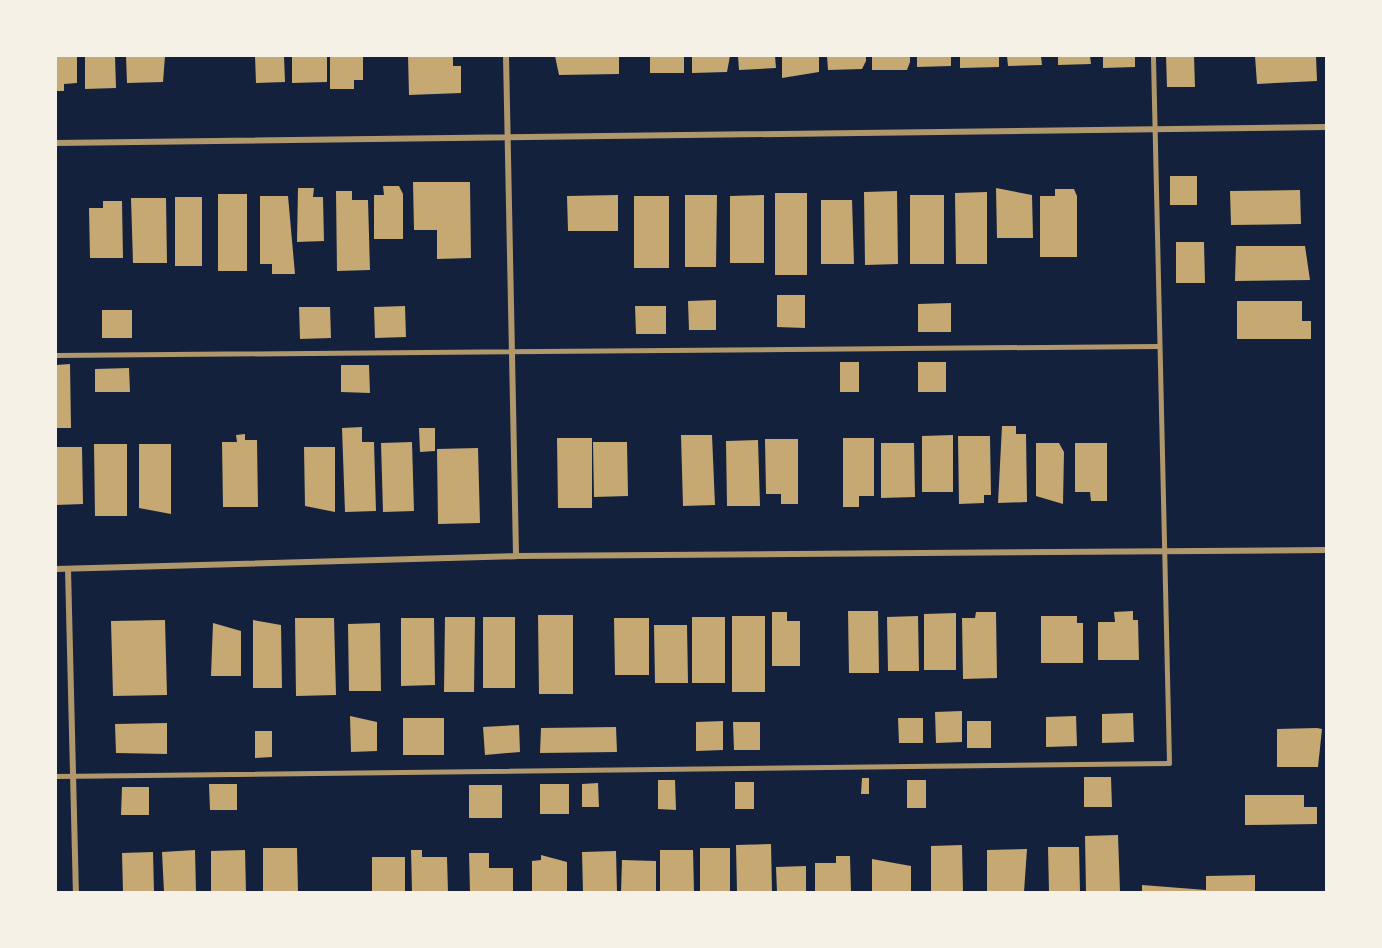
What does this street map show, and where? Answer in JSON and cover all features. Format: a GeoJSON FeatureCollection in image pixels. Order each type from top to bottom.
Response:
{"type":"FeatureCollection","features":[{"type":"Feature","properties":{"kind":"street"},"geometry":{"type":"LineString","coordinates":[[506,56],[516,556]]}},
{"type":"Feature","properties":{"kind":"street"},"geometry":{"type":"LineString","coordinates":[[56,143],[1326,127]]}},
{"type":"Feature","properties":{"kind":"street"},"geometry":{"type":"LineString","coordinates":[[56,569],[516,556],[1326,550]]}},
{"type":"Feature","properties":{"kind":"street"},"geometry":{"type":"LineString","coordinates":[[68,569],[76,892]]}},
{"type":"Feature","properties":{"kind":"lane"},"geometry":{"type":"LineString","coordinates":[[56,776],[1169,763],[1162,553],[1153,56]]}},
{"type":"Feature","properties":{"kind":"lane"},"geometry":{"type":"LineString","coordinates":[[56,355],[513,349],[1158,346]]}},
{"type":"Feature","properties":{"kind":"building"},"geometry":{"type":"Polygon","coordinates":[[[56,56],[77,56],[77,83],[64,84],[64,91],[56,91],[56,56]]]}},
{"type":"Feature","properties":{"kind":"building"},"geometry":{"type":"Polygon","coordinates":[[[85,56],[115,56],[116,88],[85,89],[85,56]]]}},
{"type":"Feature","properties":{"kind":"building"},"geometry":{"type":"Polygon","coordinates":[[[126,56],[165,56],[163,82],[127,83],[126,56]]]}},
{"type":"Feature","properties":{"kind":"building"},"geometry":{"type":"Polygon","coordinates":[[[255,56],[284,56],[285,82],[256,83],[255,56]]]}},
{"type":"Feature","properties":{"kind":"building"},"geometry":{"type":"Polygon","coordinates":[[[292,56],[327,56],[327,82],[292,83],[292,56]]]}},
{"type":"Feature","properties":{"kind":"building"},"geometry":{"type":"Polygon","coordinates":[[[330,56],[363,56],[363,80],[354,80],[354,89],[330,89],[330,56]]]}},
{"type":"Feature","properties":{"kind":"building"},"geometry":{"type":"Polygon","coordinates":[[[408,56],[453,56],[453,66],[461,66],[461,93],[409,95],[408,56]]]}},
{"type":"Feature","properties":{"kind":"building"},"geometry":{"type":"Polygon","coordinates":[[[555,56],[619,56],[619,74],[559,75],[555,56]]]}},
{"type":"Feature","properties":{"kind":"building"},"geometry":{"type":"Polygon","coordinates":[[[650,56],[684,56],[684,73],[650,73],[650,56]]]}},
{"type":"Feature","properties":{"kind":"building"},"geometry":{"type":"Polygon","coordinates":[[[692,56],[730,56],[727,72],[692,73],[692,56]]]}},
{"type":"Feature","properties":{"kind":"building"},"geometry":{"type":"Polygon","coordinates":[[[738,56],[775,56],[776,68],[739,70],[738,56]]]}},
{"type":"Feature","properties":{"kind":"building"},"geometry":{"type":"Polygon","coordinates":[[[782,56],[819,56],[819,72],[782,78],[782,56]]]}},
{"type":"Feature","properties":{"kind":"building"},"geometry":{"type":"Polygon","coordinates":[[[827,56],[866,56],[866,61],[862,69],[828,70],[827,56]]]}},
{"type":"Feature","properties":{"kind":"building"},"geometry":{"type":"Polygon","coordinates":[[[872,56],[910,56],[910,62],[907,70],[872,70],[872,56]]]}},
{"type":"Feature","properties":{"kind":"building"},"geometry":{"type":"Polygon","coordinates":[[[917,56],[951,56],[951,66],[917,67],[917,56]]]}},
{"type":"Feature","properties":{"kind":"building"},"geometry":{"type":"Polygon","coordinates":[[[960,56],[999,56],[999,67],[960,68],[960,56]]]}},
{"type":"Feature","properties":{"kind":"building"},"geometry":{"type":"Polygon","coordinates":[[[1007,56],[1041,56],[1042,65],[1008,66],[1007,56]]]}},
{"type":"Feature","properties":{"kind":"building"},"geometry":{"type":"Polygon","coordinates":[[[1058,56],[1090,56],[1091,64],[1058,65],[1058,56]]]}},
{"type":"Feature","properties":{"kind":"building"},"geometry":{"type":"Polygon","coordinates":[[[1103,56],[1135,56],[1135,67],[1103,68],[1103,56]]]}},
{"type":"Feature","properties":{"kind":"building"},"geometry":{"type":"Polygon","coordinates":[[[1166,56],[1194,56],[1195,87],[1167,87],[1166,56]]]}},
{"type":"Feature","properties":{"kind":"building"},"geometry":{"type":"Polygon","coordinates":[[[1255,56],[1316,56],[1317,81],[1257,84],[1255,56]]]}},
{"type":"Feature","properties":{"kind":"building"},"geometry":{"type":"Polygon","coordinates":[[[1170,176],[1197,176],[1197,205],[1170,205],[1170,176]]]}},
{"type":"Feature","properties":{"kind":"building"},"geometry":{"type":"Polygon","coordinates":[[[413,182],[470,182],[471,258],[437,259],[437,230],[414,230],[413,182]]]}},
{"type":"Feature","properties":{"kind":"building"},"geometry":{"type":"Polygon","coordinates":[[[383,186],[399,186],[403,194],[403,239],[374,239],[374,195],[384,195],[383,186]]]}},
{"type":"Feature","properties":{"kind":"building"},"geometry":{"type":"Polygon","coordinates":[[[298,188],[314,188],[313,197],[323,197],[324,241],[297,242],[298,188]]]}},
{"type":"Feature","properties":{"kind":"building"},"geometry":{"type":"Polygon","coordinates":[[[996,188],[1032,195],[1033,238],[997,238],[996,188]]]}},
{"type":"Feature","properties":{"kind":"building"},"geometry":{"type":"Polygon","coordinates":[[[1055,189],[1074,189],[1077,196],[1077,257],[1040,257],[1040,196],[1055,196],[1055,189]]]}},
{"type":"Feature","properties":{"kind":"building"},"geometry":{"type":"Polygon","coordinates":[[[1300,190],[1301,224],[1231,225],[1230,191],[1300,190]]]}},
{"type":"Feature","properties":{"kind":"building"},"geometry":{"type":"Polygon","coordinates":[[[336,191],[352,191],[352,200],[368,200],[370,270],[337,271],[336,191]]]}},
{"type":"Feature","properties":{"kind":"building"},"geometry":{"type":"Polygon","coordinates":[[[897,191],[898,264],[865,265],[864,192],[897,191]]]}},
{"type":"Feature","properties":{"kind":"building"},"geometry":{"type":"Polygon","coordinates":[[[987,192],[987,264],[956,264],[955,193],[987,192]]]}},
{"type":"Feature","properties":{"kind":"building"},"geometry":{"type":"Polygon","coordinates":[[[775,193],[807,193],[807,275],[775,275],[775,193]]]}},
{"type":"Feature","properties":{"kind":"building"},"geometry":{"type":"Polygon","coordinates":[[[218,194],[247,194],[247,271],[218,271],[218,194]]]}},
{"type":"Feature","properties":{"kind":"building"},"geometry":{"type":"Polygon","coordinates":[[[618,195],[618,231],[568,231],[567,196],[618,195]]]}},
{"type":"Feature","properties":{"kind":"building"},"geometry":{"type":"Polygon","coordinates":[[[685,195],[717,195],[716,267],[685,267],[685,195]]]}},
{"type":"Feature","properties":{"kind":"building"},"geometry":{"type":"Polygon","coordinates":[[[764,195],[764,263],[730,263],[730,196],[764,195]]]}},
{"type":"Feature","properties":{"kind":"building"},"geometry":{"type":"Polygon","coordinates":[[[910,195],[944,195],[944,264],[910,264],[910,195]]]}},
{"type":"Feature","properties":{"kind":"building"},"geometry":{"type":"Polygon","coordinates":[[[260,196],[288,196],[295,274],[272,274],[272,264],[260,264],[260,196]]]}},
{"type":"Feature","properties":{"kind":"building"},"geometry":{"type":"Polygon","coordinates":[[[634,196],[669,196],[669,268],[634,268],[634,196]]]}},
{"type":"Feature","properties":{"kind":"building"},"geometry":{"type":"Polygon","coordinates":[[[175,197],[202,197],[202,266],[175,266],[175,197]]]}},
{"type":"Feature","properties":{"kind":"building"},"geometry":{"type":"Polygon","coordinates":[[[131,198],[166,198],[167,263],[133,263],[131,198]]]}},
{"type":"Feature","properties":{"kind":"building"},"geometry":{"type":"Polygon","coordinates":[[[821,200],[852,200],[854,264],[821,264],[821,200]]]}},
{"type":"Feature","properties":{"kind":"building"},"geometry":{"type":"Polygon","coordinates":[[[103,201],[122,201],[123,258],[90,258],[89,208],[103,208],[103,201]]]}},
{"type":"Feature","properties":{"kind":"building"},"geometry":{"type":"Polygon","coordinates":[[[1176,242],[1204,242],[1205,283],[1176,283],[1176,242]]]}},
{"type":"Feature","properties":{"kind":"building"},"geometry":{"type":"Polygon","coordinates":[[[1236,246],[1305,246],[1310,280],[1235,281],[1236,246]]]}},
{"type":"Feature","properties":{"kind":"building"},"geometry":{"type":"Polygon","coordinates":[[[777,295],[805,295],[805,328],[777,327],[777,295]]]}},
{"type":"Feature","properties":{"kind":"building"},"geometry":{"type":"Polygon","coordinates":[[[716,300],[716,330],[689,330],[688,301],[716,300]]]}},
{"type":"Feature","properties":{"kind":"building"},"geometry":{"type":"Polygon","coordinates":[[[1237,301],[1302,301],[1302,321],[1311,321],[1311,339],[1237,339],[1237,301]]]}},
{"type":"Feature","properties":{"kind":"building"},"geometry":{"type":"Polygon","coordinates":[[[951,303],[951,332],[918,332],[918,304],[951,303]]]}},
{"type":"Feature","properties":{"kind":"building"},"geometry":{"type":"Polygon","coordinates":[[[405,306],[406,337],[375,338],[374,307],[405,306]]]}},
{"type":"Feature","properties":{"kind":"building"},"geometry":{"type":"Polygon","coordinates":[[[635,306],[666,306],[666,334],[636,334],[635,306]]]}},
{"type":"Feature","properties":{"kind":"building"},"geometry":{"type":"Polygon","coordinates":[[[299,307],[330,307],[331,338],[300,339],[299,307]]]}},
{"type":"Feature","properties":{"kind":"building"},"geometry":{"type":"Polygon","coordinates":[[[102,310],[132,310],[132,338],[102,338],[102,310]]]}},
{"type":"Feature","properties":{"kind":"building"},"geometry":{"type":"Polygon","coordinates":[[[840,362],[859,362],[859,392],[840,392],[840,362]]]}},
{"type":"Feature","properties":{"kind":"building"},"geometry":{"type":"Polygon","coordinates":[[[918,362],[946,362],[946,392],[918,392],[918,362]]]}},
{"type":"Feature","properties":{"kind":"building"},"geometry":{"type":"Polygon","coordinates":[[[70,364],[71,428],[56,428],[56,365],[70,364]]]}},
{"type":"Feature","properties":{"kind":"building"},"geometry":{"type":"Polygon","coordinates":[[[341,365],[369,365],[370,393],[341,392],[341,365]]]}},
{"type":"Feature","properties":{"kind":"building"},"geometry":{"type":"Polygon","coordinates":[[[129,368],[130,392],[95,392],[95,369],[129,368]]]}},
{"type":"Feature","properties":{"kind":"building"},"geometry":{"type":"Polygon","coordinates":[[[1002,426],[1016,426],[1016,434],[1026,434],[1027,502],[998,503],[1002,426]]]}},
{"type":"Feature","properties":{"kind":"building"},"geometry":{"type":"Polygon","coordinates":[[[362,427],[362,442],[374,442],[376,511],[345,512],[342,428],[362,427]]]}},
{"type":"Feature","properties":{"kind":"building"},"geometry":{"type":"Polygon","coordinates":[[[419,428],[435,428],[435,451],[420,452],[419,428]]]}},
{"type":"Feature","properties":{"kind":"building"},"geometry":{"type":"Polygon","coordinates":[[[245,434],[245,440],[257,440],[258,507],[223,507],[222,442],[237,442],[236,435],[245,434]]]}},
{"type":"Feature","properties":{"kind":"building"},"geometry":{"type":"Polygon","coordinates":[[[681,435],[712,435],[715,505],[683,506],[681,435]]]}},
{"type":"Feature","properties":{"kind":"building"},"geometry":{"type":"Polygon","coordinates":[[[953,435],[953,492],[922,492],[922,436],[953,435]]]}},
{"type":"Feature","properties":{"kind":"building"},"geometry":{"type":"Polygon","coordinates":[[[958,436],[990,436],[991,495],[984,495],[984,503],[959,504],[958,436]]]}},
{"type":"Feature","properties":{"kind":"building"},"geometry":{"type":"Polygon","coordinates":[[[557,438],[592,438],[592,508],[558,508],[557,438]]]}},
{"type":"Feature","properties":{"kind":"building"},"geometry":{"type":"Polygon","coordinates":[[[843,438],[874,438],[874,496],[859,496],[859,507],[843,507],[843,438]]]}},
{"type":"Feature","properties":{"kind":"building"},"geometry":{"type":"Polygon","coordinates":[[[765,439],[798,439],[798,504],[781,504],[781,494],[766,494],[765,439]]]}},
{"type":"Feature","properties":{"kind":"building"},"geometry":{"type":"Polygon","coordinates":[[[758,440],[760,506],[727,506],[726,441],[758,440]]]}},
{"type":"Feature","properties":{"kind":"building"},"geometry":{"type":"Polygon","coordinates":[[[412,442],[414,511],[383,512],[381,443],[412,442]]]}},
{"type":"Feature","properties":{"kind":"building"},"geometry":{"type":"Polygon","coordinates":[[[593,442],[627,442],[628,496],[594,497],[593,442]]]}},
{"type":"Feature","properties":{"kind":"building"},"geometry":{"type":"Polygon","coordinates":[[[881,443],[914,443],[915,497],[881,498],[881,443]]]}},
{"type":"Feature","properties":{"kind":"building"},"geometry":{"type":"Polygon","coordinates":[[[1036,443],[1059,443],[1064,452],[1063,504],[1036,496],[1036,443]]]}},
{"type":"Feature","properties":{"kind":"building"},"geometry":{"type":"Polygon","coordinates":[[[1075,443],[1107,443],[1107,501],[1091,501],[1090,492],[1075,492],[1075,443]]]}},
{"type":"Feature","properties":{"kind":"building"},"geometry":{"type":"Polygon","coordinates":[[[94,444],[127,444],[127,516],[95,516],[94,444]]]}},
{"type":"Feature","properties":{"kind":"building"},"geometry":{"type":"Polygon","coordinates":[[[139,444],[171,444],[171,514],[139,508],[139,444]]]}},
{"type":"Feature","properties":{"kind":"building"},"geometry":{"type":"Polygon","coordinates":[[[56,447],[82,447],[83,504],[56,505],[56,447]]]}},
{"type":"Feature","properties":{"kind":"building"},"geometry":{"type":"Polygon","coordinates":[[[304,447],[335,447],[335,512],[305,506],[304,447]]]}},
{"type":"Feature","properties":{"kind":"building"},"geometry":{"type":"Polygon","coordinates":[[[478,448],[480,523],[438,524],[437,449],[478,448]]]}},
{"type":"Feature","properties":{"kind":"building"},"geometry":{"type":"Polygon","coordinates":[[[848,611],[878,611],[879,673],[849,673],[848,611]]]}},
{"type":"Feature","properties":{"kind":"building"},"geometry":{"type":"Polygon","coordinates":[[[1133,611],[1133,620],[1138,620],[1139,660],[1098,660],[1098,622],[1115,622],[1114,612],[1133,611]]]}},
{"type":"Feature","properties":{"kind":"building"},"geometry":{"type":"Polygon","coordinates":[[[772,612],[787,612],[787,621],[800,621],[800,666],[772,666],[772,612]]]}},
{"type":"Feature","properties":{"kind":"building"},"geometry":{"type":"Polygon","coordinates":[[[976,612],[996,612],[997,678],[963,679],[962,618],[975,618],[976,612]]]}},
{"type":"Feature","properties":{"kind":"building"},"geometry":{"type":"Polygon","coordinates":[[[956,613],[956,670],[924,670],[924,614],[956,613]]]}},
{"type":"Feature","properties":{"kind":"building"},"geometry":{"type":"Polygon","coordinates":[[[538,615],[573,615],[573,694],[539,694],[538,615]]]}},
{"type":"Feature","properties":{"kind":"building"},"geometry":{"type":"Polygon","coordinates":[[[732,616],[765,616],[765,692],[732,692],[732,616]]]}},
{"type":"Feature","properties":{"kind":"building"},"geometry":{"type":"Polygon","coordinates":[[[918,616],[919,671],[888,671],[887,617],[918,616]]]}},
{"type":"Feature","properties":{"kind":"building"},"geometry":{"type":"Polygon","coordinates":[[[1041,616],[1077,616],[1077,623],[1083,623],[1083,663],[1041,663],[1041,616]]]}},
{"type":"Feature","properties":{"kind":"building"},"geometry":{"type":"Polygon","coordinates":[[[445,617],[475,617],[474,692],[444,692],[445,617]]]}},
{"type":"Feature","properties":{"kind":"building"},"geometry":{"type":"Polygon","coordinates":[[[483,617],[515,617],[515,688],[483,688],[483,617]]]}},
{"type":"Feature","properties":{"kind":"building"},"geometry":{"type":"Polygon","coordinates":[[[692,617],[725,617],[725,683],[692,683],[692,617]]]}},
{"type":"Feature","properties":{"kind":"building"},"geometry":{"type":"Polygon","coordinates":[[[295,618],[334,618],[336,695],[296,696],[295,618]]]}},
{"type":"Feature","properties":{"kind":"building"},"geometry":{"type":"Polygon","coordinates":[[[401,618],[434,618],[435,685],[401,686],[401,618]]]}},
{"type":"Feature","properties":{"kind":"building"},"geometry":{"type":"Polygon","coordinates":[[[614,618],[649,618],[649,675],[615,675],[614,618]]]}},
{"type":"Feature","properties":{"kind":"building"},"geometry":{"type":"Polygon","coordinates":[[[165,620],[167,695],[113,696],[111,621],[165,620]]]}},
{"type":"Feature","properties":{"kind":"building"},"geometry":{"type":"Polygon","coordinates":[[[253,620],[281,625],[282,688],[253,688],[253,620]]]}},
{"type":"Feature","properties":{"kind":"building"},"geometry":{"type":"Polygon","coordinates":[[[213,623],[241,631],[241,676],[211,676],[213,623]]]}},
{"type":"Feature","properties":{"kind":"building"},"geometry":{"type":"Polygon","coordinates":[[[380,623],[381,691],[349,691],[348,624],[380,623]]]}},
{"type":"Feature","properties":{"kind":"building"},"geometry":{"type":"Polygon","coordinates":[[[654,625],[687,625],[688,683],[655,683],[654,625]]]}},
{"type":"Feature","properties":{"kind":"building"},"geometry":{"type":"Polygon","coordinates":[[[962,711],[962,742],[936,743],[935,712],[962,711]]]}},
{"type":"Feature","properties":{"kind":"building"},"geometry":{"type":"Polygon","coordinates":[[[1133,713],[1134,742],[1102,743],[1102,714],[1133,713]]]}},
{"type":"Feature","properties":{"kind":"building"},"geometry":{"type":"Polygon","coordinates":[[[350,716],[377,722],[377,751],[351,752],[350,716]]]}},
{"type":"Feature","properties":{"kind":"building"},"geometry":{"type":"Polygon","coordinates":[[[1076,716],[1077,746],[1046,747],[1046,717],[1076,716]]]}},
{"type":"Feature","properties":{"kind":"building"},"geometry":{"type":"Polygon","coordinates":[[[403,718],[444,718],[444,755],[403,755],[403,718]]]}},
{"type":"Feature","properties":{"kind":"building"},"geometry":{"type":"Polygon","coordinates":[[[898,718],[923,718],[923,743],[899,743],[898,718]]]}},
{"type":"Feature","properties":{"kind":"building"},"geometry":{"type":"Polygon","coordinates":[[[723,721],[723,750],[696,751],[696,722],[723,721]]]}},
{"type":"Feature","properties":{"kind":"building"},"geometry":{"type":"Polygon","coordinates":[[[967,721],[991,721],[991,748],[967,748],[967,721]]]}},
{"type":"Feature","properties":{"kind":"building"},"geometry":{"type":"Polygon","coordinates":[[[733,722],[760,722],[760,750],[734,750],[733,722]]]}},
{"type":"Feature","properties":{"kind":"building"},"geometry":{"type":"Polygon","coordinates":[[[167,723],[167,754],[116,753],[115,724],[167,723]]]}},
{"type":"Feature","properties":{"kind":"building"},"geometry":{"type":"Polygon","coordinates":[[[519,725],[520,752],[485,755],[483,727],[519,725]]]}},
{"type":"Feature","properties":{"kind":"building"},"geometry":{"type":"Polygon","coordinates":[[[616,727],[617,752],[540,753],[541,728],[616,727]]]}},
{"type":"Feature","properties":{"kind":"building"},"geometry":{"type":"Polygon","coordinates":[[[1277,729],[1322,729],[1318,767],[1277,767],[1277,729]]]}},
{"type":"Feature","properties":{"kind":"building"},"geometry":{"type":"Polygon","coordinates":[[[255,731],[272,731],[272,757],[255,758],[255,731]]]}},
{"type":"Feature","properties":{"kind":"building"},"geometry":{"type":"Polygon","coordinates":[[[1084,777],[1111,777],[1112,807],[1084,807],[1084,777]]]}},
{"type":"Feature","properties":{"kind":"building"},"geometry":{"type":"Polygon","coordinates":[[[862,778],[869,778],[869,794],[861,794],[862,778]]]}},
{"type":"Feature","properties":{"kind":"building"},"geometry":{"type":"Polygon","coordinates":[[[658,780],[675,780],[676,810],[658,809],[658,780]]]}},
{"type":"Feature","properties":{"kind":"building"},"geometry":{"type":"Polygon","coordinates":[[[907,780],[926,780],[926,808],[907,808],[907,780]]]}},
{"type":"Feature","properties":{"kind":"building"},"geometry":{"type":"Polygon","coordinates":[[[735,782],[754,782],[754,809],[735,809],[735,782]]]}},
{"type":"Feature","properties":{"kind":"building"},"geometry":{"type":"Polygon","coordinates":[[[598,783],[599,807],[582,807],[582,784],[598,783]]]}},
{"type":"Feature","properties":{"kind":"building"},"geometry":{"type":"Polygon","coordinates":[[[209,784],[237,784],[237,810],[210,810],[209,784]]]}},
{"type":"Feature","properties":{"kind":"building"},"geometry":{"type":"Polygon","coordinates":[[[540,784],[569,784],[569,814],[540,814],[540,784]]]}},
{"type":"Feature","properties":{"kind":"building"},"geometry":{"type":"Polygon","coordinates":[[[469,785],[502,785],[502,818],[469,818],[469,785]]]}},
{"type":"Feature","properties":{"kind":"building"},"geometry":{"type":"Polygon","coordinates":[[[122,787],[149,787],[149,815],[121,815],[122,787]]]}},
{"type":"Feature","properties":{"kind":"building"},"geometry":{"type":"Polygon","coordinates":[[[1245,795],[1304,795],[1304,807],[1317,807],[1317,824],[1245,825],[1245,795]]]}},
{"type":"Feature","properties":{"kind":"building"},"geometry":{"type":"Polygon","coordinates":[[[1118,835],[1120,892],[1086,892],[1085,836],[1118,835]]]}},
{"type":"Feature","properties":{"kind":"building"},"geometry":{"type":"Polygon","coordinates":[[[771,844],[772,892],[737,892],[736,845],[771,844]]]}},
{"type":"Feature","properties":{"kind":"building"},"geometry":{"type":"Polygon","coordinates":[[[962,845],[963,892],[931,892],[931,846],[962,845]]]}},
{"type":"Feature","properties":{"kind":"building"},"geometry":{"type":"Polygon","coordinates":[[[1048,847],[1079,847],[1080,892],[1049,892],[1048,847]]]}},
{"type":"Feature","properties":{"kind":"building"},"geometry":{"type":"Polygon","coordinates":[[[263,848],[297,848],[298,892],[263,892],[263,848]]]}},
{"type":"Feature","properties":{"kind":"building"},"geometry":{"type":"Polygon","coordinates":[[[700,848],[730,848],[730,892],[700,892],[700,848]]]}},
{"type":"Feature","properties":{"kind":"building"},"geometry":{"type":"Polygon","coordinates":[[[1027,849],[1024,892],[987,892],[987,850],[1027,849]]]}},
{"type":"Feature","properties":{"kind":"building"},"geometry":{"type":"Polygon","coordinates":[[[195,850],[196,892],[164,892],[162,852],[195,850]]]}},
{"type":"Feature","properties":{"kind":"building"},"geometry":{"type":"Polygon","coordinates":[[[245,850],[246,892],[211,892],[211,851],[245,850]]]}},
{"type":"Feature","properties":{"kind":"building"},"geometry":{"type":"Polygon","coordinates":[[[411,850],[422,850],[422,857],[447,857],[448,892],[412,892],[411,850]]]}},
{"type":"Feature","properties":{"kind":"building"},"geometry":{"type":"Polygon","coordinates":[[[660,850],[693,850],[694,892],[660,892],[660,850]]]}},
{"type":"Feature","properties":{"kind":"building"},"geometry":{"type":"Polygon","coordinates":[[[616,851],[617,892],[583,892],[582,852],[616,851]]]}},
{"type":"Feature","properties":{"kind":"building"},"geometry":{"type":"Polygon","coordinates":[[[153,852],[154,892],[123,892],[122,853],[153,852]]]}},
{"type":"Feature","properties":{"kind":"building"},"geometry":{"type":"Polygon","coordinates":[[[469,853],[489,853],[489,868],[513,868],[513,892],[470,892],[469,853]]]}},
{"type":"Feature","properties":{"kind":"building"},"geometry":{"type":"Polygon","coordinates":[[[541,855],[567,862],[567,892],[532,892],[532,861],[541,860],[541,855]]]}},
{"type":"Feature","properties":{"kind":"building"},"geometry":{"type":"Polygon","coordinates":[[[836,856],[850,856],[851,892],[815,892],[815,863],[836,863],[836,856]]]}},
{"type":"Feature","properties":{"kind":"building"},"geometry":{"type":"Polygon","coordinates":[[[372,857],[405,857],[405,892],[372,892],[372,857]]]}},
{"type":"Feature","properties":{"kind":"building"},"geometry":{"type":"Polygon","coordinates":[[[872,859],[911,866],[911,892],[872,892],[872,859]]]}},
{"type":"Feature","properties":{"kind":"building"},"geometry":{"type":"Polygon","coordinates":[[[622,860],[656,861],[656,892],[621,892],[622,860]]]}},
{"type":"Feature","properties":{"kind":"building"},"geometry":{"type":"Polygon","coordinates":[[[806,866],[806,892],[777,892],[776,867],[806,866]]]}},
{"type":"Feature","properties":{"kind":"building"},"geometry":{"type":"Polygon","coordinates":[[[1255,875],[1255,892],[1142,892],[1142,885],[1206,890],[1206,876],[1255,875]]]}}]}
